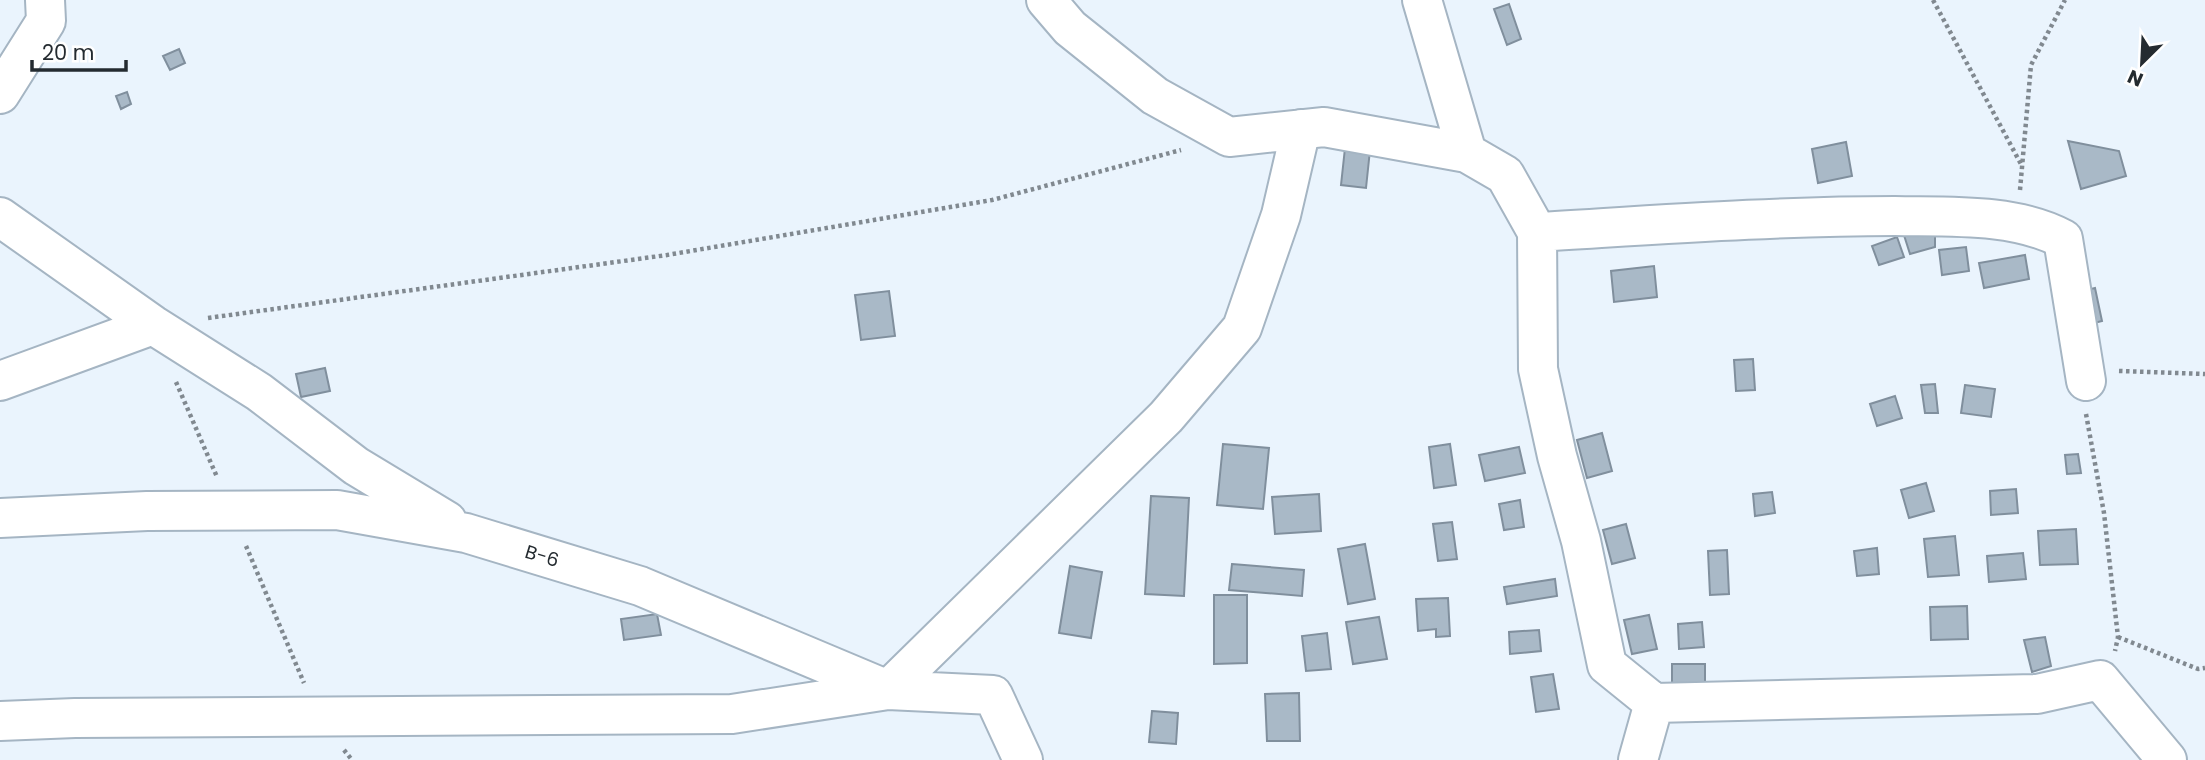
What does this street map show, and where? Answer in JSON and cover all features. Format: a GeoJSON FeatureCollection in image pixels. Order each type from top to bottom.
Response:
{"type":"FeatureCollection","features":[{"type":"Feature","properties":{"kind":"street"},"geometry":{"type":"LineString","coordinates":[[0,94],[46,21],[45,0]]}},
{"type":"Feature","properties":{"kind":"street"},"geometry":{"type":"LineString","coordinates":[[1046,0],[1070,28],[1155,96],[1229,137],[1324,127],[1467,153],[1505,175],[1537,232],[1538,369],[1557,456],[1581,541],[1607,665],[1654,703],[2037,694],[2100,680],[2167,760]]}},
{"type":"Feature","properties":{"kind":"street"},"geometry":{"type":"LineString","coordinates":[[1422,0],[1467,153]]}},
{"type":"Feature","properties":{"kind":"street"},"geometry":{"type":"LineString","coordinates":[[0,721],[75,718],[732,714],[888,690],[1166,417],[1242,328],[1281,215],[1301,129]]}},
{"type":"Feature","properties":{"kind":"street"},"geometry":{"type":"LineString","coordinates":[[1537,232],[1820,216],[1966,217],[2043,228],[2063,239],[2086,381]]}},
{"type":"Feature","properties":{"kind":"street"},"geometry":{"type":"LineString","coordinates":[[0,217],[153,325],[259,392],[356,466],[467,533]]}},
{"type":"Feature","properties":{"kind":"street"},"geometry":{"type":"LineString","coordinates":[[0,381],[153,325]]}},
{"type":"Feature","properties":{"kind":"street","name":"B-6"},"geometry":{"type":"LineString","coordinates":[[0,518],[147,511],[337,510],[467,533],[640,586],[888,690],[993,695],[1023,760]]}},
{"type":"Feature","properties":{"kind":"street"},"geometry":{"type":"LineString","coordinates":[[1638,760],[1654,703]]}},
{"type":"Feature","properties":{"kind":"path"},"geometry":{"type":"LineString","coordinates":[[1933,0],[2022,167]]}},
{"type":"Feature","properties":{"kind":"path"},"geometry":{"type":"LineString","coordinates":[[2017,224],[2031,65],[2065,0]]}},
{"type":"Feature","properties":{"kind":"path"},"geometry":{"type":"LineString","coordinates":[[207,318],[667,255],[992,200],[1229,137]]}},
{"type":"Feature","properties":{"kind":"path"},"geometry":{"type":"LineString","coordinates":[[2100,680],[2113,660],[2118,638],[2104,513],[2083,397],[2086,381],[2107,371],[2205,374]]}},
{"type":"Feature","properties":{"kind":"path"},"geometry":{"type":"LineString","coordinates":[[2118,638],[2198,669],[2205,668]]}},
{"type":"Feature","properties":{"kind":"building"},"geometry":{"type":"Polygon","coordinates":[[[1509,4],[1521,39],[1507,45],[1494,9],[1509,4]]]}},
{"type":"Feature","properties":{"kind":"building"},"geometry":{"type":"Polygon","coordinates":[[[179,49],[185,63],[170,70],[163,56],[179,49]]]}},
{"type":"Feature","properties":{"kind":"building"},"geometry":{"type":"Polygon","coordinates":[[[127,92],[131,104],[121,109],[116,96],[127,92]]]}},
{"type":"Feature","properties":{"kind":"building"},"geometry":{"type":"Polygon","coordinates":[[[2068,141],[2119,151],[2126,176],[2081,189],[2068,141]]]}},
{"type":"Feature","properties":{"kind":"building"},"geometry":{"type":"Polygon","coordinates":[[[1846,142],[1852,176],[1818,183],[1812,149],[1846,142]]]}},
{"type":"Feature","properties":{"kind":"building"},"geometry":{"type":"Polygon","coordinates":[[[1345,148],[1370,150],[1366,188],[1341,185],[1345,148]]]}},
{"type":"Feature","properties":{"kind":"building"},"geometry":{"type":"Polygon","coordinates":[[[1903,232],[1935,233],[1935,247],[1910,254],[1903,232]]]}},
{"type":"Feature","properties":{"kind":"building"},"geometry":{"type":"Polygon","coordinates":[[[1897,237],[1904,257],[1879,265],[1872,246],[1897,237]]]}},
{"type":"Feature","properties":{"kind":"building"},"geometry":{"type":"Polygon","coordinates":[[[1966,247],[1969,271],[1942,275],[1939,250],[1966,247]]]}},
{"type":"Feature","properties":{"kind":"building"},"geometry":{"type":"Polygon","coordinates":[[[2025,255],[2029,279],[1984,288],[1979,263],[2025,255]]]}},
{"type":"Feature","properties":{"kind":"building"},"geometry":{"type":"Polygon","coordinates":[[[1654,266],[1657,297],[1614,302],[1611,271],[1654,266]]]}},
{"type":"Feature","properties":{"kind":"building"},"geometry":{"type":"Polygon","coordinates":[[[2095,288],[2102,321],[2090,324],[2083,291],[2095,288]]]}},
{"type":"Feature","properties":{"kind":"building"},"geometry":{"type":"Polygon","coordinates":[[[889,291],[895,336],[861,340],[855,295],[889,291]]]}},
{"type":"Feature","properties":{"kind":"building"},"geometry":{"type":"Polygon","coordinates":[[[1753,359],[1755,390],[1736,391],[1734,360],[1753,359]]]}},
{"type":"Feature","properties":{"kind":"building"},"geometry":{"type":"Polygon","coordinates":[[[325,368],[330,391],[301,397],[296,374],[325,368]]]}},
{"type":"Feature","properties":{"kind":"building"},"geometry":{"type":"Polygon","coordinates":[[[1935,384],[1938,413],[1925,413],[1921,385],[1935,384]]]}},
{"type":"Feature","properties":{"kind":"building"},"geometry":{"type":"Polygon","coordinates":[[[1965,385],[1995,389],[1991,417],[1961,413],[1965,385]]]}},
{"type":"Feature","properties":{"kind":"building"},"geometry":{"type":"Polygon","coordinates":[[[1895,396],[1902,418],[1877,426],[1870,404],[1895,396]]]}},
{"type":"Feature","properties":{"kind":"building"},"geometry":{"type":"Polygon","coordinates":[[[1602,433],[1612,471],[1587,478],[1577,440],[1602,433]]]}},
{"type":"Feature","properties":{"kind":"building"},"geometry":{"type":"Polygon","coordinates":[[[1223,444],[1269,448],[1263,509],[1217,505],[1223,444]]]}},
{"type":"Feature","properties":{"kind":"building"},"geometry":{"type":"Polygon","coordinates":[[[1450,444],[1456,485],[1434,488],[1429,447],[1450,444]]]}},
{"type":"Feature","properties":{"kind":"building"},"geometry":{"type":"Polygon","coordinates":[[[1519,447],[1525,473],[1485,481],[1479,455],[1519,447]]]}},
{"type":"Feature","properties":{"kind":"building"},"geometry":{"type":"Polygon","coordinates":[[[2078,454],[2081,473],[2067,474],[2065,455],[2078,454]]]}},
{"type":"Feature","properties":{"kind":"building"},"geometry":{"type":"Polygon","coordinates":[[[1926,483],[1934,511],[1909,518],[1901,490],[1926,483]]]}},
{"type":"Feature","properties":{"kind":"building"},"geometry":{"type":"Polygon","coordinates":[[[2016,489],[2018,513],[1991,515],[1990,491],[2016,489]]]}},
{"type":"Feature","properties":{"kind":"building"},"geometry":{"type":"Polygon","coordinates":[[[1772,492],[1775,513],[1755,516],[1753,494],[1772,492]]]}},
{"type":"Feature","properties":{"kind":"building"},"geometry":{"type":"Polygon","coordinates":[[[1319,494],[1321,531],[1275,534],[1272,497],[1319,494]]]}},
{"type":"Feature","properties":{"kind":"building"},"geometry":{"type":"Polygon","coordinates":[[[1151,496],[1189,498],[1184,596],[1145,594],[1151,496]]]}},
{"type":"Feature","properties":{"kind":"building"},"geometry":{"type":"Polygon","coordinates":[[[1520,500],[1524,527],[1504,530],[1499,504],[1520,500]]]}},
{"type":"Feature","properties":{"kind":"building"},"geometry":{"type":"Polygon","coordinates":[[[1452,522],[1457,559],[1438,561],[1433,524],[1452,522]]]}},
{"type":"Feature","properties":{"kind":"building"},"geometry":{"type":"Polygon","coordinates":[[[1626,524],[1635,558],[1612,564],[1603,530],[1626,524]]]}},
{"type":"Feature","properties":{"kind":"building"},"geometry":{"type":"Polygon","coordinates":[[[2076,529],[2078,564],[2040,565],[2038,531],[2076,529]]]}},
{"type":"Feature","properties":{"kind":"building"},"geometry":{"type":"Polygon","coordinates":[[[1955,536],[1959,575],[1928,577],[1924,539],[1955,536]]]}},
{"type":"Feature","properties":{"kind":"building"},"geometry":{"type":"Polygon","coordinates":[[[1365,544],[1375,599],[1348,604],[1338,549],[1365,544]]]}},
{"type":"Feature","properties":{"kind":"building"},"geometry":{"type":"Polygon","coordinates":[[[1877,548],[1879,574],[1857,576],[1854,551],[1877,548]]]}},
{"type":"Feature","properties":{"kind":"building"},"geometry":{"type":"Polygon","coordinates":[[[1727,550],[1729,594],[1710,595],[1708,551],[1727,550]]]}},
{"type":"Feature","properties":{"kind":"building"},"geometry":{"type":"Polygon","coordinates":[[[2023,553],[2026,579],[1989,582],[1987,556],[2023,553]]]}},
{"type":"Feature","properties":{"kind":"building"},"geometry":{"type":"Polygon","coordinates":[[[1232,564],[1304,570],[1302,596],[1229,590],[1232,564]]]}},
{"type":"Feature","properties":{"kind":"building"},"geometry":{"type":"Polygon","coordinates":[[[1070,566],[1102,572],[1091,638],[1059,633],[1070,566]]]}},
{"type":"Feature","properties":{"kind":"building"},"geometry":{"type":"Polygon","coordinates":[[[1555,579],[1557,596],[1507,604],[1504,587],[1555,579]]]}},
{"type":"Feature","properties":{"kind":"building"},"geometry":{"type":"Polygon","coordinates":[[[1214,595],[1247,595],[1247,663],[1214,664],[1214,595]]]}},
{"type":"Feature","properties":{"kind":"building"},"geometry":{"type":"Polygon","coordinates":[[[1448,598],[1450,636],[1436,637],[1436,629],[1418,631],[1416,599],[1448,598]]]}},
{"type":"Feature","properties":{"kind":"building"},"geometry":{"type":"Polygon","coordinates":[[[1967,606],[1968,639],[1931,640],[1930,607],[1967,606]]]}},
{"type":"Feature","properties":{"kind":"building"},"geometry":{"type":"Polygon","coordinates":[[[657,614],[661,635],[624,640],[621,619],[657,614]]]}},
{"type":"Feature","properties":{"kind":"building"},"geometry":{"type":"Polygon","coordinates":[[[1649,615],[1657,649],[1632,654],[1624,620],[1649,615]]]}},
{"type":"Feature","properties":{"kind":"building"},"geometry":{"type":"Polygon","coordinates":[[[1379,617],[1387,659],[1353,664],[1346,622],[1379,617]]]}},
{"type":"Feature","properties":{"kind":"building"},"geometry":{"type":"Polygon","coordinates":[[[1702,622],[1704,647],[1679,649],[1678,624],[1702,622]]]}},
{"type":"Feature","properties":{"kind":"building"},"geometry":{"type":"Polygon","coordinates":[[[1539,630],[1541,651],[1510,654],[1509,632],[1539,630]]]}},
{"type":"Feature","properties":{"kind":"building"},"geometry":{"type":"Polygon","coordinates":[[[1327,633],[1331,669],[1306,671],[1302,636],[1327,633]]]}},
{"type":"Feature","properties":{"kind":"building"},"geometry":{"type":"Polygon","coordinates":[[[2045,637],[2051,666],[2032,672],[2024,640],[2045,637]]]}},
{"type":"Feature","properties":{"kind":"building"},"geometry":{"type":"Polygon","coordinates":[[[1672,664],[1705,664],[1705,689],[1672,688],[1672,664]]]}},
{"type":"Feature","properties":{"kind":"building"},"geometry":{"type":"Polygon","coordinates":[[[1553,674],[1559,709],[1536,712],[1531,677],[1553,674]]]}},
{"type":"Feature","properties":{"kind":"building"},"geometry":{"type":"Polygon","coordinates":[[[1299,693],[1300,741],[1267,741],[1265,694],[1299,693]]]}},
{"type":"Feature","properties":{"kind":"building"},"geometry":{"type":"Polygon","coordinates":[[[1152,711],[1178,713],[1176,744],[1149,742],[1152,711]]]}}]}
